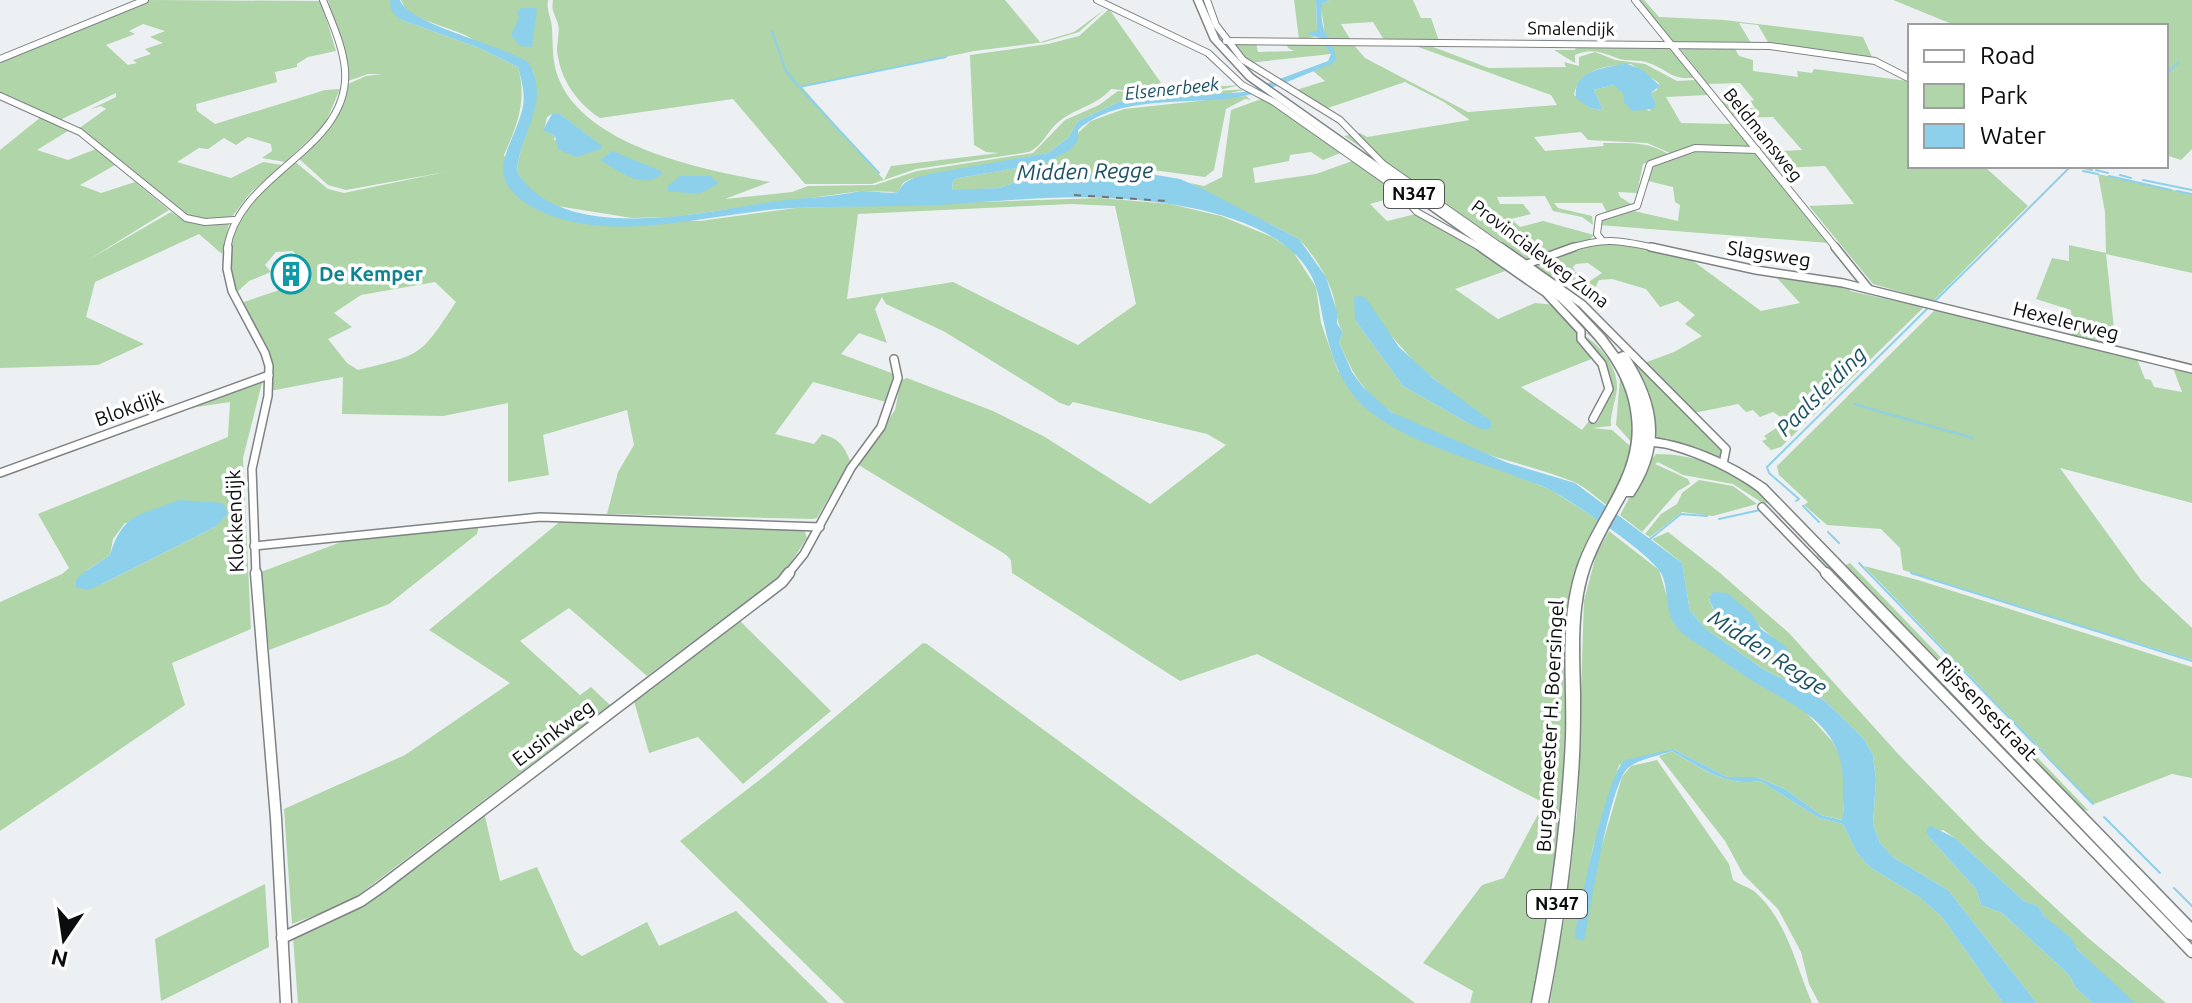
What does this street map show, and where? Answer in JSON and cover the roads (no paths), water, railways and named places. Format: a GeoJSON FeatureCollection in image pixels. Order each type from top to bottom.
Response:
{"type":"FeatureCollection","features":[{"type":"Feature","properties":{"kind":"main road","name":"Provincialeweg Zuna"},"geometry":{"type":"LineString","coordinates":[[1198,0],[1216,42],[1259,87],[1562,298],[1598,329],[1629,383],[1646,443]]}},
{"type":"Feature","properties":{"kind":"main road","name":"Rijssensestraat"},"geometry":{"type":"LineString","coordinates":[[1646,443],[1706,458],[1751,479],[2192,933]]}},
{"type":"Feature","properties":{"kind":"main road","name":"Burgemeester H. Boersingel"},"geometry":{"type":"LineString","coordinates":[[1540,1003],[1569,810],[1576,604],[1584,566],[1618,503],[1632,491],[1643,469],[1646,443]]}},
{"type":"Feature","properties":{"kind":"street"},"geometry":{"type":"LineString","coordinates":[[0,59],[145,0]]}},
{"type":"Feature","properties":{"kind":"street","name":"Klokkendijk"},"geometry":{"type":"LineString","coordinates":[[286,1003],[275,793],[254,546],[251,464],[269,375],[268,356],[232,301],[228,285],[227,246],[234,220],[249,196],[325,127],[341,98],[343,67],[323,0]]}},
{"type":"Feature","properties":{"kind":"street","name":"Provincialeweg Zuna"},"geometry":{"type":"LineString","coordinates":[[1097,0],[1205,50],[1392,185],[1417,212],[1483,249],[1546,293],[1581,331],[1581,339],[1605,369],[1609,389],[1593,419]]}},
{"type":"Feature","properties":{"kind":"street","name":"Provincialeweg Zuna"},"geometry":{"type":"LineString","coordinates":[[1207,0],[1213,19],[1226,41],[1250,68],[1259,87]]}},
{"type":"Feature","properties":{"kind":"street","name":"Beldmansweg"},"geometry":{"type":"LineString","coordinates":[[1635,0],[1868,288]]}},
{"type":"Feature","properties":{"kind":"street","name":"Smalendijk"},"geometry":{"type":"LineString","coordinates":[[1226,41],[1767,45],[1878,62],[1908,78]]}},
{"type":"Feature","properties":{"kind":"street","name":"Provincialeweg Zuna"},"geometry":{"type":"LineString","coordinates":[[1259,87],[1278,86],[1312,101],[1344,123],[1383,164],[1582,304],[1726,449],[1723,464]]}},
{"type":"Feature","properties":{"kind":"street"},"geometry":{"type":"LineString","coordinates":[[0,96],[80,132],[186,218],[205,222],[234,220]]}},
{"type":"Feature","properties":{"kind":"street"},"geometry":{"type":"LineString","coordinates":[[1601,239],[1597,234],[1600,217],[1638,206],[1646,169],[1650,164],[1695,148],[1757,150]]}},
{"type":"Feature","properties":{"kind":"street","name":"Slagsweg"},"geometry":{"type":"LineString","coordinates":[[1527,264],[1601,239],[1868,288],[1933,305]]}},
{"type":"Feature","properties":{"kind":"street","name":"Hexelerweg"},"geometry":{"type":"LineString","coordinates":[[1933,305],[2192,369]]}},
{"type":"Feature","properties":{"kind":"street"},"geometry":{"type":"LineString","coordinates":[[1581,331],[1598,329]]}},
{"type":"Feature","properties":{"kind":"street","name":"Eusinkweg"},"geometry":{"type":"LineString","coordinates":[[282,938],[361,901],[381,887],[772,590],[792,571],[820,527],[851,468],[887,415],[898,378],[894,359]]}},
{"type":"Feature","properties":{"kind":"street","name":"Blokdijk"},"geometry":{"type":"LineString","coordinates":[[0,473],[269,375]]}},
{"type":"Feature","properties":{"kind":"street","name":"Rijssensestraat"},"geometry":{"type":"LineString","coordinates":[[1777,503],[1762,507],[2192,952]]}},
{"type":"Feature","properties":{"kind":"street"},"geometry":{"type":"LineString","coordinates":[[254,546],[550,517],[820,527]]}},
{"type":"Feature","properties":{"kind":"water"},"geometry":{"type":"Polygon","coordinates":[[[390,0],[400,0],[420,18],[529,63],[535,78],[536,105],[517,172],[537,194],[563,208],[594,216],[628,218],[698,213],[861,191],[898,192],[907,182],[924,175],[1048,153],[1068,138],[1078,121],[1119,102],[1244,92],[1328,61],[1331,54],[1320,38],[1309,35],[1317,31],[1316,0],[1330,0],[1322,4],[1321,14],[1337,59],[1331,64],[1244,96],[1136,105],[1115,110],[1095,118],[1078,130],[1078,141],[1068,151],[1045,163],[959,178],[953,180],[952,190],[999,188],[1036,175],[1047,181],[1096,173],[1117,177],[1138,172],[1180,179],[1299,239],[1326,277],[1337,312],[1337,324],[1343,332],[1339,342],[1352,372],[1363,387],[1391,412],[1508,463],[1575,483],[1682,563],[1690,611],[1706,629],[1763,669],[1824,700],[1864,739],[1873,755],[1876,780],[1873,824],[1880,843],[1893,857],[1948,890],[2037,1003],[2003,1003],[1941,916],[1919,897],[1871,868],[1857,853],[1843,824],[1819,818],[1760,781],[1725,779],[1672,751],[1631,766],[1620,781],[1607,823],[1585,937],[1583,941],[1575,938],[1602,815],[1610,789],[1625,760],[1673,749],[1727,777],[1756,777],[1785,789],[1821,815],[1842,820],[1843,785],[1836,748],[1828,734],[1803,711],[1750,680],[1680,630],[1670,615],[1666,588],[1656,566],[1614,531],[1550,490],[1417,439],[1368,410],[1356,399],[1340,373],[1329,344],[1319,298],[1308,271],[1289,249],[1263,232],[1200,210],[1135,200],[1086,197],[794,208],[625,227],[591,225],[559,218],[529,205],[515,194],[503,173],[507,150],[523,105],[518,67],[479,48],[399,19],[391,10],[390,0]]]}},
{"type":"Feature","properties":{"kind":"water"},"geometry":{"type":"Polygon","coordinates":[[[521,8],[537,8],[532,47],[520,46],[511,35],[521,8]]]}},
{"type":"Feature","properties":{"kind":"water"},"geometry":{"type":"Polygon","coordinates":[[[1625,63],[1643,70],[1660,86],[1651,93],[1656,104],[1653,109],[1632,111],[1624,102],[1623,93],[1613,85],[1594,90],[1603,110],[1590,108],[1576,98],[1576,88],[1585,75],[1625,63]]]}},
{"type":"Feature","properties":{"kind":"water"},"geometry":{"type":"Polygon","coordinates":[[[552,114],[560,114],[602,146],[601,149],[576,157],[558,149],[555,136],[543,130],[552,114]]]}},
{"type":"Feature","properties":{"kind":"water"},"geometry":{"type":"Polygon","coordinates":[[[612,151],[662,174],[646,180],[630,177],[600,160],[612,151]]]}},
{"type":"Feature","properties":{"kind":"water"},"geometry":{"type":"Polygon","coordinates":[[[680,176],[710,176],[719,183],[699,194],[668,191],[668,186],[680,176]]]}},
{"type":"Feature","properties":{"kind":"water"},"geometry":{"type":"Polygon","coordinates":[[[1354,297],[1365,297],[1399,347],[1434,379],[1491,421],[1491,428],[1484,430],[1468,423],[1403,386],[1355,320],[1354,297]]]}},
{"type":"Feature","properties":{"kind":"water"},"geometry":{"type":"Polygon","coordinates":[[[179,500],[223,503],[228,513],[215,527],[102,584],[88,590],[76,587],[79,576],[110,555],[127,523],[143,513],[179,500]]]}},
{"type":"Feature","properties":{"kind":"water"},"geometry":{"type":"Polygon","coordinates":[[[1714,592],[1727,593],[1792,656],[1769,651],[1742,637],[1712,607],[1709,597],[1714,592]]]}},
{"type":"Feature","properties":{"kind":"water"},"geometry":{"type":"Polygon","coordinates":[[[1931,826],[1955,838],[2024,901],[2038,906],[2045,917],[2071,938],[2077,949],[2135,1003],[2092,1003],[2076,988],[2069,975],[2002,913],[1981,905],[1976,889],[1927,835],[1927,828],[1931,826]]]}},
{"type":"Feature","properties":{"kind":"waterway"},"geometry":{"type":"LineString","coordinates":[[772,31],[786,71],[799,87],[946,57]]}},
{"type":"Feature","properties":{"kind":"waterway","name":"Paalsleiding"},"geometry":{"type":"LineString","coordinates":[[2168,72],[2179,62]]}},
{"type":"Feature","properties":{"kind":"waterway"},"geometry":{"type":"LineString","coordinates":[[800,88],[879,173]]}},
{"type":"Feature","properties":{"kind":"waterway","name":"Paalsleiding"},"geometry":{"type":"LineString","coordinates":[[1999,238],[2069,168]]}},
{"type":"Feature","properties":{"kind":"waterway"},"geometry":{"type":"LineString","coordinates":[[2084,168],[2092,170]]}},
{"type":"Feature","properties":{"kind":"waterway"},"geometry":{"type":"LineString","coordinates":[[2096,170],[2108,173]]}},
{"type":"Feature","properties":{"kind":"waterway"},"geometry":{"type":"LineString","coordinates":[[2083,171],[2098,174]]}},
{"type":"Feature","properties":{"kind":"waterway"},"geometry":{"type":"LineString","coordinates":[[2120,175],[2131,178]]}},
{"type":"Feature","properties":{"kind":"waterway"},"geometry":{"type":"LineString","coordinates":[[2109,176],[2171,190]]}},
{"type":"Feature","properties":{"kind":"waterway"},"geometry":{"type":"LineString","coordinates":[[2143,180],[2192,190]]}},
{"type":"Feature","properties":{"kind":"waterway"},"geometry":{"type":"LineString","coordinates":[[2177,191],[2192,194]]}},
{"type":"Feature","properties":{"kind":"waterway","name":"Paalsleiding"},"geometry":{"type":"LineString","coordinates":[[1935,301],[1997,240]]}},
{"type":"Feature","properties":{"kind":"waterway","name":"Paalsleiding"},"geometry":{"type":"LineString","coordinates":[[1796,501],[1799,499],[1769,473],[1767,467],[1929,307]]}},
{"type":"Feature","properties":{"kind":"waterway"},"geometry":{"type":"LineString","coordinates":[[1854,404],[1973,438]]}},
{"type":"Feature","properties":{"kind":"waterway"},"geometry":{"type":"LineString","coordinates":[[1803,506],[1819,522]]}},
{"type":"Feature","properties":{"kind":"waterway","name":"Paalsleiding"},"geometry":{"type":"LineString","coordinates":[[1719,519],[1760,510]]}},
{"type":"Feature","properties":{"kind":"waterway","name":"Paalsleiding"},"geometry":{"type":"LineString","coordinates":[[1650,539],[1681,514],[1707,516]]}},
{"type":"Feature","properties":{"kind":"waterway"},"geometry":{"type":"LineString","coordinates":[[1828,532],[1839,543]]}},
{"type":"Feature","properties":{"kind":"waterway"},"geometry":{"type":"LineString","coordinates":[[1859,563],[2093,804]]}},
{"type":"Feature","properties":{"kind":"waterway"},"geometry":{"type":"LineString","coordinates":[[1911,573],[2192,661]]}},
{"type":"Feature","properties":{"kind":"waterway"},"geometry":{"type":"LineString","coordinates":[[2104,817],[2160,873]]}},
{"type":"Feature","properties":{"kind":"waterway"},"geometry":{"type":"LineString","coordinates":[[2174,888],[2192,906]]}},
{"type":"Feature","properties":{"kind":"railway"},"geometry":{"type":"LineString","coordinates":[[1074,195],[1167,201]]}},
{"type":"Feature","properties":{"kind":"place","name":"De Kemper"},"geometry":{"type":"Point","coordinates":[291,274]}},
{"type":"Feature","properties":{"kind":"water label","name":"Elsenerbeek"},"geometry":{"type":"Point","coordinates":[1172,89]}},
{"type":"Feature","properties":{"kind":"water label","name":"Midden Regge"},"geometry":{"type":"Point","coordinates":[1085,171]}},
{"type":"Feature","properties":{"kind":"water label","name":"Midden Regge"},"geometry":{"type":"Point","coordinates":[1768,652]}}]}
